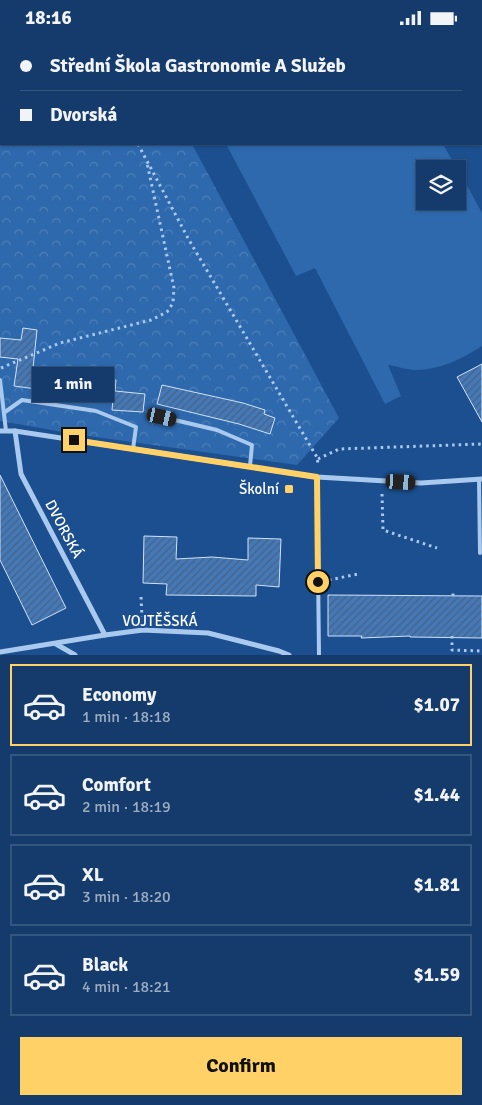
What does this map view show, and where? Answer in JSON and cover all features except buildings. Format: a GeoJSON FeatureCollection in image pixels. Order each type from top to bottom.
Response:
{"type":"FeatureCollection","features":[{"type":"Feature","properties":{"kind":"street"},"geometry":{"type":"LineString","coordinates":[[0,431],[15,431],[317,477],[421,483],[481,479]]}},
{"type":"Feature","properties":{"kind":"street","name":"DVORSKÁ"},"geometry":{"type":"LineString","coordinates":[[15,431],[21,474],[105,635]]}},
{"type":"Feature","properties":{"kind":"street","name":"VOJTĚŠSKÁ"},"geometry":{"type":"LineString","coordinates":[[0,652],[143,630],[208,633],[288,655]]}},
{"type":"Feature","properties":{"kind":"street"},"geometry":{"type":"LineString","coordinates":[[56,644],[75,655]]}},
{"type":"Feature","properties":{"kind":"lane"},"geometry":{"type":"LineString","coordinates":[[0,380],[6,431]]}},
{"type":"Feature","properties":{"kind":"lane"},"geometry":{"type":"LineString","coordinates":[[5,412],[22,400],[96,411],[136,427],[133,449]]}},
{"type":"Feature","properties":{"kind":"lane"},"geometry":{"type":"LineString","coordinates":[[162,417],[217,430],[252,445],[250,466]]}},
{"type":"Feature","properties":{"kind":"lane"},"geometry":{"type":"LineString","coordinates":[[317,477],[319,655]]}},
{"type":"Feature","properties":{"kind":"lane"},"geometry":{"type":"LineString","coordinates":[[480,553],[481,479]]}},
{"type":"Feature","properties":{"kind":"path"},"geometry":{"type":"LineString","coordinates":[[138,145],[188,240],[318,459],[317,477]]}},
{"type":"Feature","properties":{"kind":"path"},"geometry":{"type":"LineString","coordinates":[[0,368],[60,343],[151,320],[167,312],[173,303],[174,288],[145,158]]}},
{"type":"Feature","properties":{"kind":"path"},"geometry":{"type":"LineString","coordinates":[[318,459],[339,449],[482,444]]}},
{"type":"Feature","properties":{"kind":"path"},"geometry":{"type":"LineString","coordinates":[[381,481],[383,530],[437,548]]}},
{"type":"Feature","properties":{"kind":"path"},"geometry":{"type":"LineString","coordinates":[[318,582],[358,574]]}},
{"type":"Feature","properties":{"kind":"path"},"geometry":{"type":"LineString","coordinates":[[141,597],[143,630]]}},
{"type":"Feature","properties":{"kind":"path"},"geometry":{"type":"LineString","coordinates":[[452,636],[452,650],[482,651]]}},
{"type":"Feature","properties":{"kind":"green space"},"geometry":{"type":"Polygon","coordinates":[[[0,145],[193,145],[339,418],[297,465],[74,434],[0,421],[0,145]]]}},
{"type":"Feature","properties":{"kind":"green space"},"geometry":{"type":"Polygon","coordinates":[[[227,145],[444,145],[452,160],[416,160],[416,210],[466,210],[466,184],[482,213],[482,346],[459,359],[442,366],[424,370],[412,370],[388,365],[401,396],[385,404],[315,268],[296,276],[227,145]]]}},
{"type":"Feature","properties":{"kind":"place","name":"Školní"},"geometry":{"type":"Point","coordinates":[289,489]}},
{"type":"Feature","properties":{"kind":"route"},"geometry":{"type":"LineString","coordinates":[[74,440],[317,477],[318,582]]}}]}
